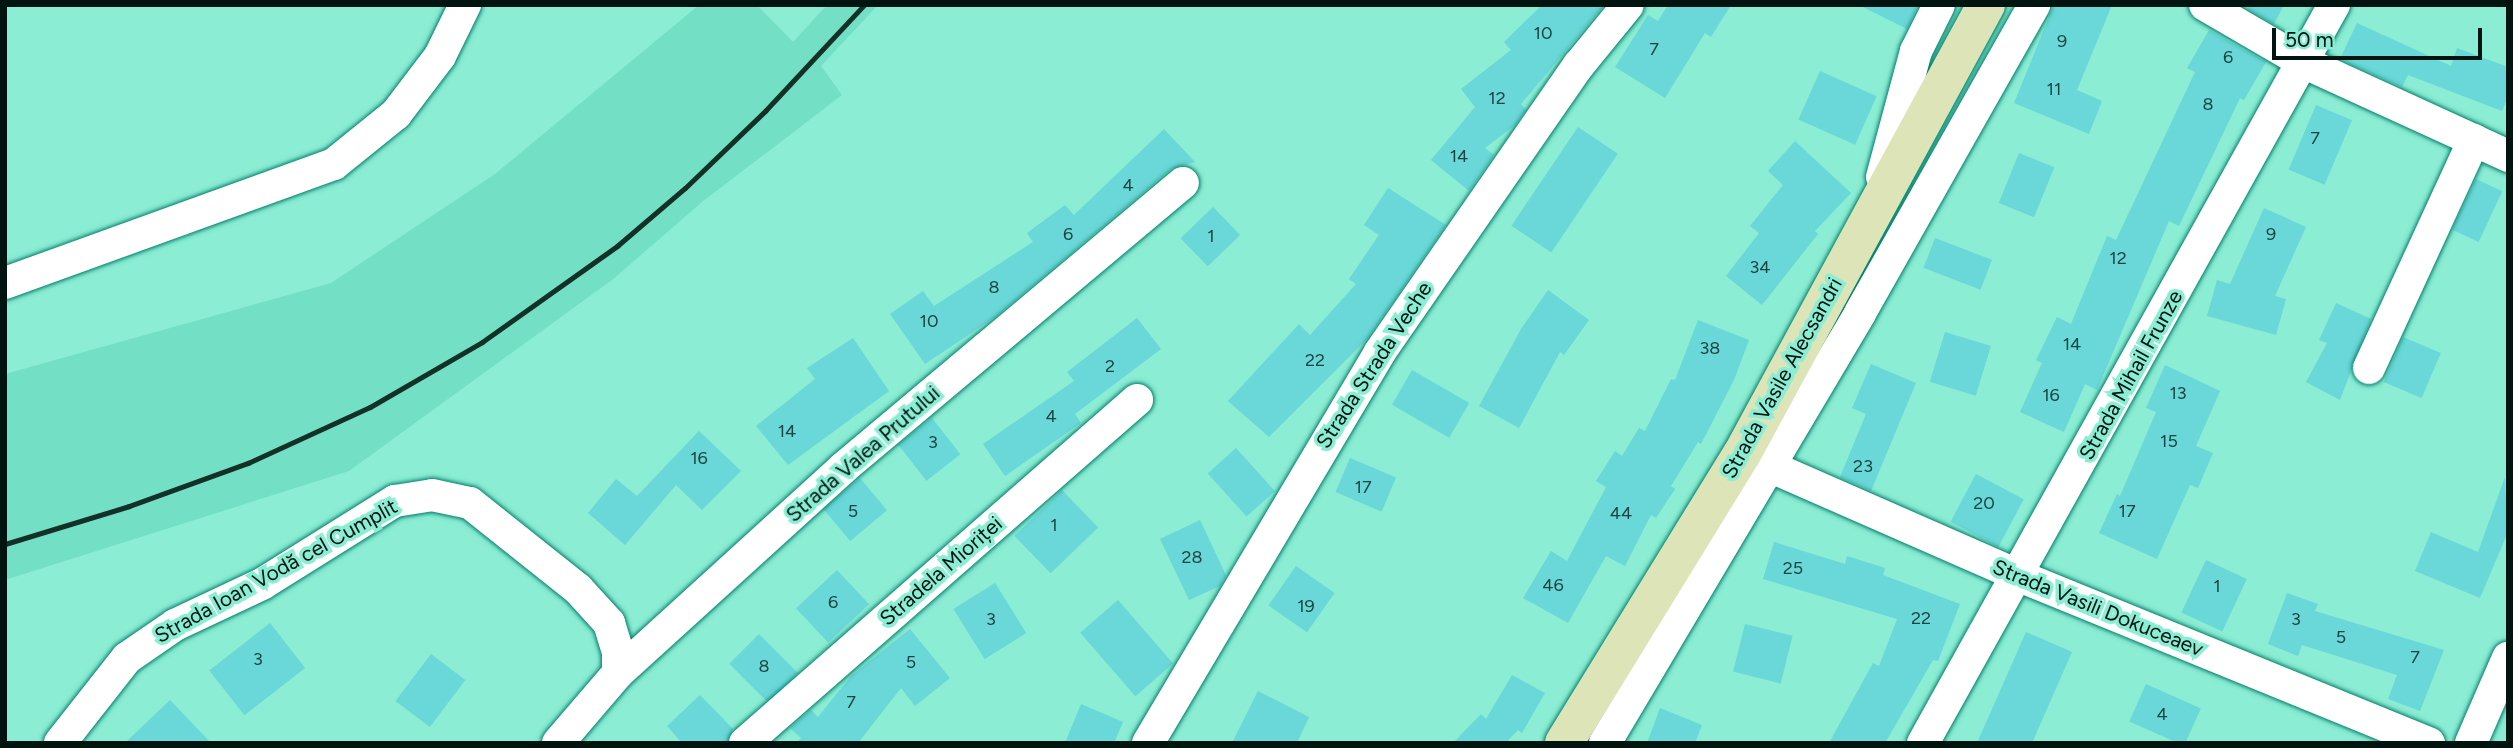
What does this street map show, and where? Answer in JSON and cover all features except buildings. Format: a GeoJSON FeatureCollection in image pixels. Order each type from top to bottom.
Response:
{"type":"FeatureCollection","features":[{"type":"Feature","properties":{"kind":"main road","name":"Strada Vasile Alecsandri"},"geometry":{"type":"LineString","coordinates":[[1564,743],[1742,454],[1986,5]]}},
{"type":"Feature","properties":{"kind":"street"},"geometry":{"type":"LineString","coordinates":[[5,283],[334,164],[396,114],[440,56],[465,5]]}},
{"type":"Feature","properties":{"kind":"street","name":"Strada Strada Veche"},"geometry":{"type":"LineString","coordinates":[[1148,743],[1380,352],[1579,65],[1628,5]]}},
{"type":"Feature","properties":{"kind":"street"},"geometry":{"type":"LineString","coordinates":[[1870,219],[1916,51],[1939,5]]}},
{"type":"Feature","properties":{"kind":"street"},"geometry":{"type":"LineString","coordinates":[[1605,743],[1769,466],[2034,5]]}},
{"type":"Feature","properties":{"kind":"street"},"geometry":{"type":"LineString","coordinates":[[2205,5],[2303,62],[2508,156]]}},
{"type":"Feature","properties":{"kind":"street","name":"Strada Mihail Frunze"},"geometry":{"type":"LineString","coordinates":[[1923,743],[2019,576],[2334,5]]}},
{"type":"Feature","properties":{"kind":"street"},"geometry":{"type":"LineString","coordinates":[[2369,368],[2474,140]]}},
{"type":"Feature","properties":{"kind":"street","name":"Strada Valea Prutului"},"geometry":{"type":"LineString","coordinates":[[558,743],[618,673],[842,469],[1183,183]]}},
{"type":"Feature","properties":{"kind":"street","name":"Stradela Mioriței"},"geometry":{"type":"LineString","coordinates":[[745,743],[1137,400]]}},
{"type":"Feature","properties":{"kind":"street","name":"Strada Vasili Dokuceaev"},"geometry":{"type":"LineString","coordinates":[[1769,466],[2019,576],[2429,743]]}},
{"type":"Feature","properties":{"kind":"street","name":"Strada Ioan Vodă cel Cumplit"},"geometry":{"type":"LineString","coordinates":[[60,743],[127,658],[174,625],[262,584],[395,501],[432,495],[470,503],[578,589],[609,623],[618,653],[618,673]]}},
{"type":"Feature","properties":{"kind":"street"},"geometry":{"type":"LineString","coordinates":[[2472,743],[2508,658]]}},
{"type":"Feature","properties":{"kind":"shaded area"},"geometry":{"type":"Polygon","coordinates":[[[699,5],[757,5],[793,42],[827,5],[878,5],[821,66],[842,95],[702,202],[612,280],[349,471],[5,580],[5,374],[331,283],[495,174],[699,5]]]}},
{"type":"Feature","properties":{"kind":"railway"},"geometry":{"type":"LineString","coordinates":[[5,544],[129,506],[248,463],[370,407],[482,342],[617,246],[685,188],[766,110],[864,5]]}}]}
